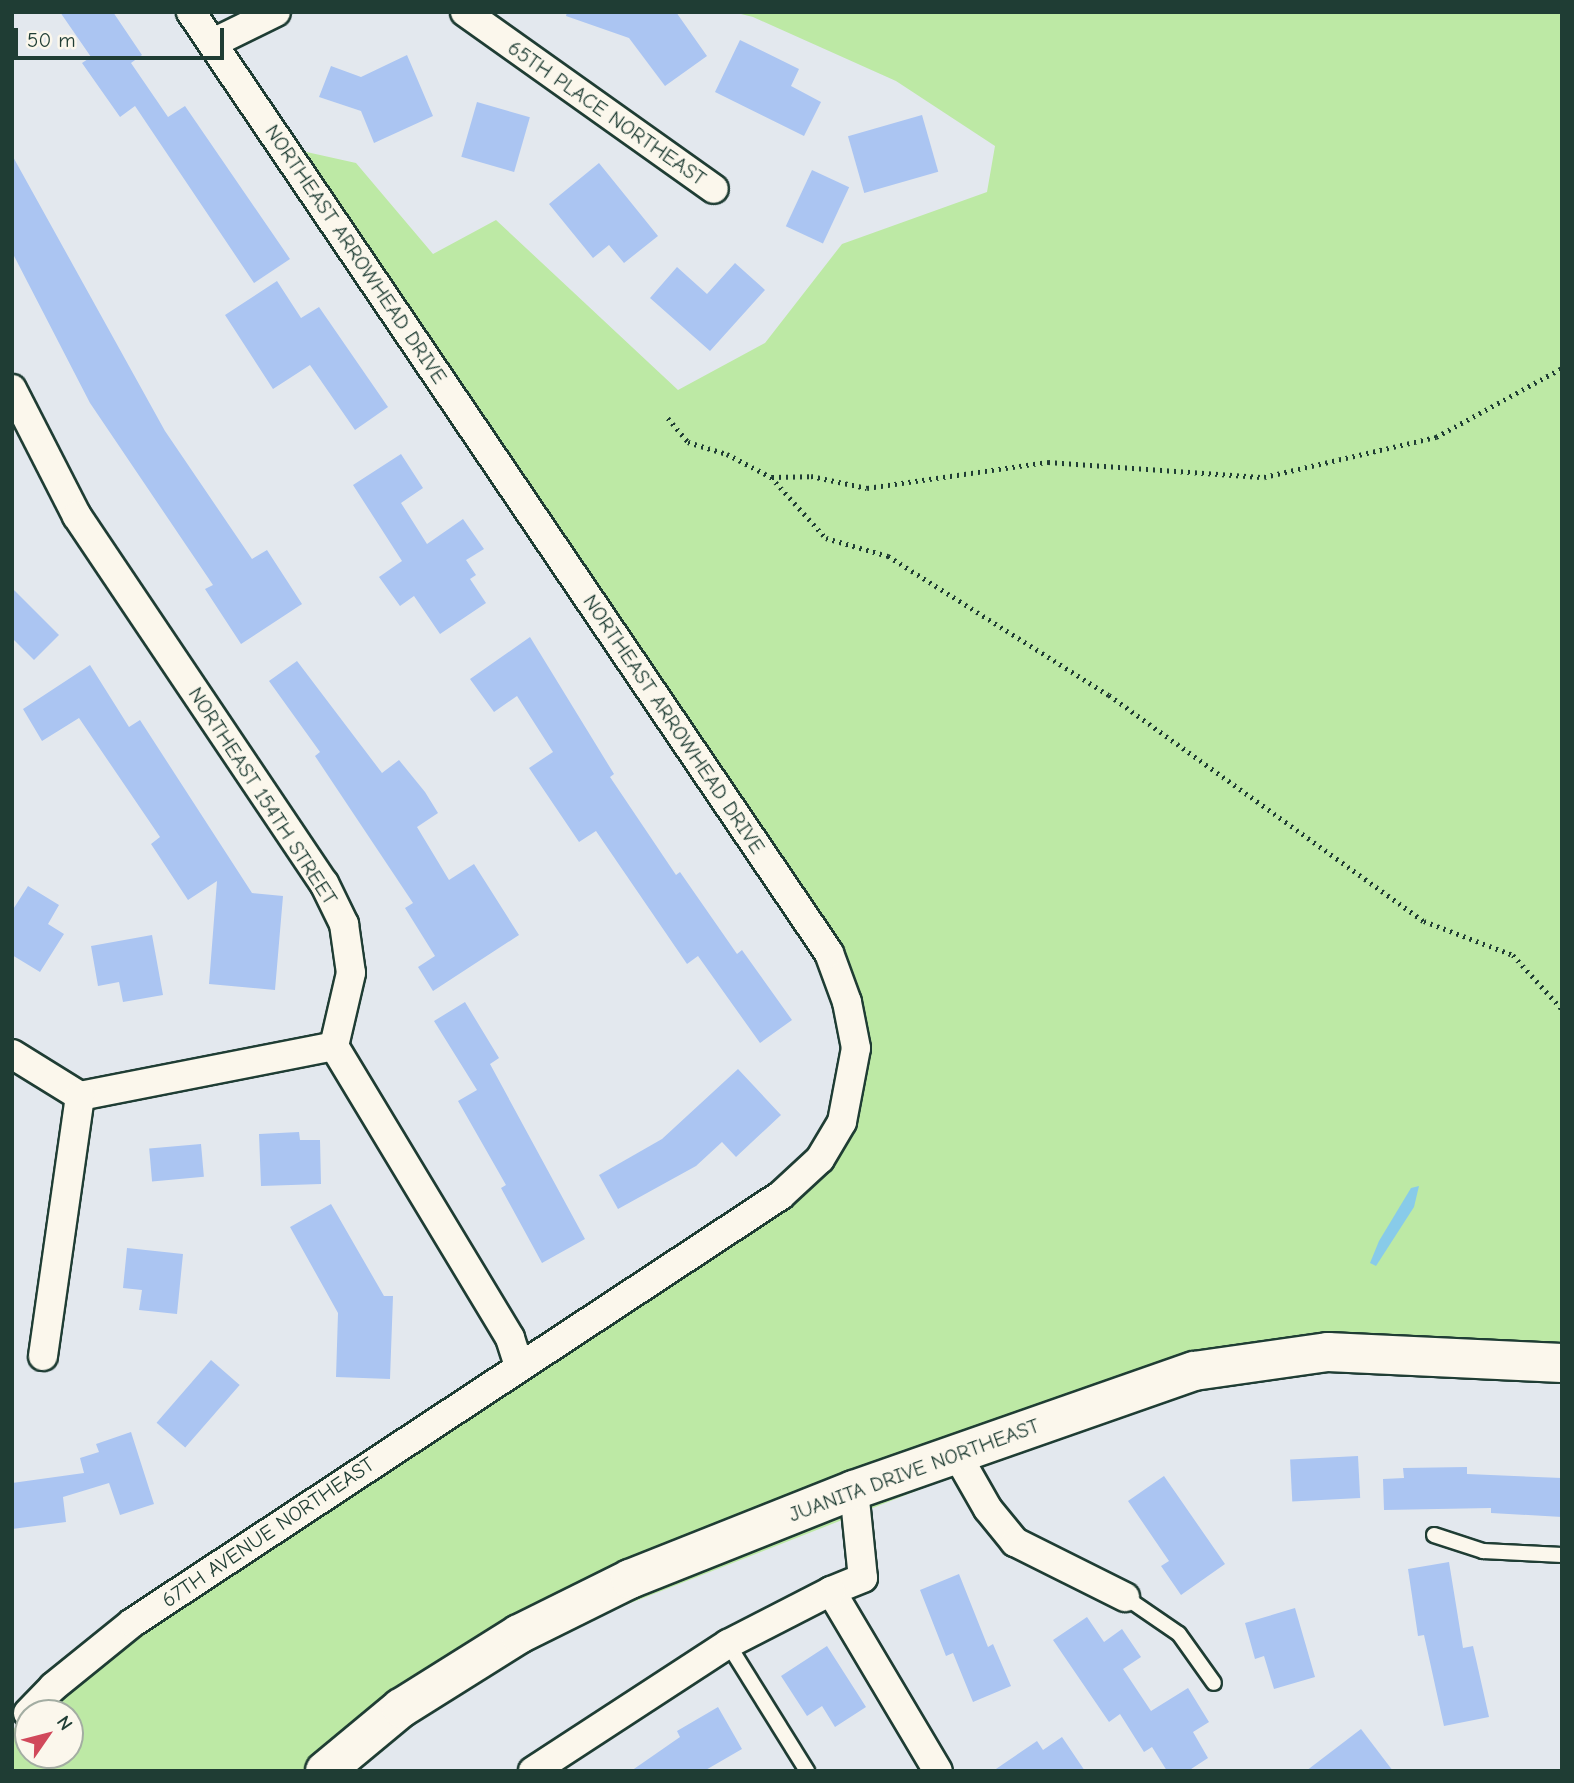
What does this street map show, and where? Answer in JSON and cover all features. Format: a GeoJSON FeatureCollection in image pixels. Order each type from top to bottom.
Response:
{"type":"FeatureCollection","features":[{"type":"Feature","properties":{"kind":"main road","name":"JUANITA DRIVE NORTHEAST"},"geometry":{"type":"LineString","coordinates":[[325,1771],[401,1708],[519,1634],[630,1579],[854,1490],[1194,1371],[1328,1352],[1562,1363]]}},
{"type":"Feature","properties":{"kind":"street","name":"NORTHEAST ARROWHEAD DRIVE"},"geometry":{"type":"LineString","coordinates":[[191,12],[829,953],[847,1002],[856,1048],[852,1081],[842,1122],[820,1159],[781,1195],[519,1366]]}},
{"type":"Feature","properties":{"kind":"street"},"geometry":{"type":"LineString","coordinates":[[213,43],[276,12]]}},
{"type":"Feature","properties":{"kind":"street","name":"65TH PLACE NORTHEAST"},"geometry":{"type":"LineString","coordinates":[[465,12],[714,189]]}},
{"type":"Feature","properties":{"kind":"street","name":"NORTHEAST 154TH STREET"},"geometry":{"type":"LineString","coordinates":[[12,389],[77,516],[334,903],[344,924],[351,973],[334,1046]]}},
{"type":"Feature","properties":{"kind":"street"},"geometry":{"type":"LineString","coordinates":[[12,1054],[80,1096],[334,1046],[510,1338],[519,1366]]}},
{"type":"Feature","properties":{"kind":"street"},"geometry":{"type":"LineString","coordinates":[[43,1356],[80,1096]]}},
{"type":"Feature","properties":{"kind":"street","name":"67TH AVENUE NORTHEAST"},"geometry":{"type":"LineString","coordinates":[[41,1699],[132,1623],[519,1366]]}},
{"type":"Feature","properties":{"kind":"street"},"geometry":{"type":"LineString","coordinates":[[956,1453],[988,1509],[1015,1542],[1125,1597]]}},
{"type":"Feature","properties":{"kind":"street"},"geometry":{"type":"LineString","coordinates":[[533,1771],[728,1644],[831,1591],[863,1578],[854,1490]]}},
{"type":"Feature","properties":{"kind":"street"},"geometry":{"type":"LineString","coordinates":[[831,1591],[938,1771]]}},
{"type":"Feature","properties":{"kind":"lane"},"geometry":{"type":"LineString","coordinates":[[1434,1535],[1483,1551],[1562,1555]]}},
{"type":"Feature","properties":{"kind":"lane"},"geometry":{"type":"LineString","coordinates":[[1125,1597],[1179,1634],[1214,1683]]}},
{"type":"Feature","properties":{"kind":"lane"},"geometry":{"type":"LineString","coordinates":[[728,1644],[807,1771]]}},
{"type":"Feature","properties":{"kind":"path"},"geometry":{"type":"LineString","coordinates":[[771,477],[811,476],[867,488],[1048,462],[1264,477],[1436,437],[1562,368]]}},
{"type":"Feature","properties":{"kind":"path"},"geometry":{"type":"LineString","coordinates":[[668,418],[688,442],[727,454],[771,477],[826,538],[888,556],[1109,695],[1424,922],[1513,955],[1562,1009]]}},
{"type":"Feature","properties":{"kind":"green space"},"geometry":{"type":"Polygon","coordinates":[[[733,12],[1562,12],[1562,1366],[1328,1352],[1199,1380],[526,1644],[342,1771],[12,1771],[14,1729],[14,1769],[84,1769],[84,1699],[41,1699],[53,1687],[781,1195],[842,1122],[847,1002],[284,147],[356,163],[433,254],[496,220],[678,390],[765,343],[842,244],[987,192],[995,146],[896,81],[753,17],[733,12]]]}},
{"type":"Feature","properties":{"kind":"water"},"geometry":{"type":"Polygon","coordinates":[[[1419,1186],[1414,1207],[1376,1266],[1370,1263],[1379,1241],[1411,1188],[1419,1186]]]}},
{"type":"Feature","properties":{"kind":"building"},"geometry":{"type":"Polygon","coordinates":[[[60,12],[113,12],[142,55],[131,63],[168,117],[185,106],[290,259],[254,283],[135,106],[120,117],[82,63],[91,57],[60,12]]]}},
{"type":"Feature","properties":{"kind":"building"},"geometry":{"type":"Polygon","coordinates":[[[567,12],[676,12],[707,56],[665,86],[629,38],[566,16],[567,12]]]}},
{"type":"Feature","properties":{"kind":"building"},"geometry":{"type":"Polygon","coordinates":[[[740,40],[799,69],[791,86],[821,102],[804,136],[715,92],[740,40]]]}},
{"type":"Feature","properties":{"kind":"building"},"geometry":{"type":"Polygon","coordinates":[[[407,55],[433,116],[374,143],[361,111],[319,97],[331,66],[361,77],[407,55]]]}},
{"type":"Feature","properties":{"kind":"building"},"geometry":{"type":"Polygon","coordinates":[[[477,102],[530,117],[514,172],[461,157],[477,102]]]}},
{"type":"Feature","properties":{"kind":"building"},"geometry":{"type":"Polygon","coordinates":[[[922,115],[938,172],[864,193],[848,136],[922,115]]]}},
{"type":"Feature","properties":{"kind":"building"},"geometry":{"type":"Polygon","coordinates":[[[12,155],[165,431],[252,559],[267,550],[302,604],[241,644],[205,589],[213,585],[90,403],[12,252],[12,155]]]}},
{"type":"Feature","properties":{"kind":"building"},"geometry":{"type":"Polygon","coordinates":[[[599,163],[658,236],[624,263],[609,245],[593,258],[549,204],[599,163]]]}},
{"type":"Feature","properties":{"kind":"building"},"geometry":{"type":"Polygon","coordinates":[[[812,170],[849,187],[823,244],[786,226],[812,170]]]}},
{"type":"Feature","properties":{"kind":"building"},"geometry":{"type":"Polygon","coordinates":[[[735,263],[765,290],[710,351],[650,298],[677,267],[707,294],[735,263]]]}},
{"type":"Feature","properties":{"kind":"building"},"geometry":{"type":"Polygon","coordinates":[[[277,281],[301,318],[319,307],[388,407],[355,430],[310,365],[273,389],[225,315],[277,281]]]}},
{"type":"Feature","properties":{"kind":"building"},"geometry":{"type":"Polygon","coordinates":[[[401,454],[423,488],[401,503],[427,544],[463,519],[484,549],[466,560],[476,575],[470,579],[486,603],[440,634],[414,596],[400,606],[379,577],[402,561],[353,485],[401,454]]]}},
{"type":"Feature","properties":{"kind":"building"},"geometry":{"type":"Polygon","coordinates":[[[12,588],[59,635],[34,660],[12,638],[12,588]]]}},
{"type":"Feature","properties":{"kind":"building"},"geometry":{"type":"Polygon","coordinates":[[[530,637],[614,774],[610,777],[676,875],[680,872],[737,954],[742,950],[792,1020],[760,1043],[698,956],[687,964],[596,831],[579,842],[529,768],[553,752],[517,696],[494,712],[470,679],[530,637]]]}},
{"type":"Feature","properties":{"kind":"building"},"geometry":{"type":"Polygon","coordinates":[[[297,661],[382,773],[399,760],[425,792],[438,813],[417,827],[449,880],[474,864],[519,935],[433,991],[418,967],[435,956],[405,908],[413,903],[315,756],[320,752],[269,681],[297,661]]]}},
{"type":"Feature","properties":{"kind":"building"},"geometry":{"type":"Polygon","coordinates":[[[90,665],[129,727],[140,720],[252,893],[283,896],[275,990],[209,984],[217,881],[188,900],[151,844],[160,837],[79,718],[42,741],[23,709],[90,665]]]}},
{"type":"Feature","properties":{"kind":"building"},"geometry":{"type":"Polygon","coordinates":[[[28,886],[59,905],[48,924],[64,934],[40,972],[12,955],[12,911],[28,886]]]}},
{"type":"Feature","properties":{"kind":"building"},"geometry":{"type":"Polygon","coordinates":[[[152,935],[163,995],[123,1002],[119,982],[98,986],[91,946],[152,935]]]}},
{"type":"Feature","properties":{"kind":"building"},"geometry":{"type":"Polygon","coordinates":[[[465,1002],[499,1058],[490,1064],[585,1239],[542,1263],[501,1188],[506,1185],[458,1101],[477,1090],[434,1021],[465,1002]]]}},
{"type":"Feature","properties":{"kind":"building"},"geometry":{"type":"Polygon","coordinates":[[[738,1069],[781,1115],[736,1157],[722,1142],[696,1166],[618,1209],[599,1175],[662,1139],[738,1069]]]}},
{"type":"Feature","properties":{"kind":"building"},"geometry":{"type":"Polygon","coordinates":[[[299,1132],[300,1140],[320,1140],[321,1184],[261,1186],[259,1134],[299,1132]]]}},
{"type":"Feature","properties":{"kind":"building"},"geometry":{"type":"Polygon","coordinates":[[[201,1144],[204,1177],[152,1181],[149,1149],[201,1144]]]}},
{"type":"Feature","properties":{"kind":"building"},"geometry":{"type":"Polygon","coordinates":[[[331,1204],[384,1296],[393,1296],[390,1379],[336,1377],[338,1313],[290,1227],[331,1204]]]}},
{"type":"Feature","properties":{"kind":"building"},"geometry":{"type":"Polygon","coordinates":[[[127,1248],[183,1254],[177,1314],[139,1310],[142,1290],[123,1288],[127,1248]]]}},
{"type":"Feature","properties":{"kind":"building"},"geometry":{"type":"Polygon","coordinates":[[[211,1360],[240,1385],[185,1448],[157,1423],[211,1360]]]}},
{"type":"Feature","properties":{"kind":"building"},"geometry":{"type":"Polygon","coordinates":[[[131,1432],[154,1504],[120,1515],[109,1483],[63,1497],[66,1522],[12,1529],[12,1483],[84,1473],[80,1458],[99,1452],[96,1444],[131,1432]]]}},
{"type":"Feature","properties":{"kind":"building"},"geometry":{"type":"Polygon","coordinates":[[[1358,1456],[1360,1498],[1292,1502],[1290,1460],[1358,1456]]]}},
{"type":"Feature","properties":{"kind":"building"},"geometry":{"type":"Polygon","coordinates":[[[1467,1467],[1467,1474],[1562,1478],[1562,1517],[1491,1513],[1491,1508],[1384,1510],[1383,1479],[1404,1478],[1403,1468],[1467,1467]]]}},
{"type":"Feature","properties":{"kind":"building"},"geometry":{"type":"Polygon","coordinates":[[[1164,1476],[1225,1564],[1181,1595],[1161,1566],[1169,1561],[1128,1501],[1164,1476]]]}},
{"type":"Feature","properties":{"kind":"building"},"geometry":{"type":"Polygon","coordinates":[[[1449,1562],[1463,1648],[1473,1646],[1489,1717],[1444,1726],[1424,1635],[1418,1636],[1408,1569],[1449,1562]]]}},
{"type":"Feature","properties":{"kind":"building"},"geometry":{"type":"Polygon","coordinates":[[[959,1574],[988,1647],[993,1644],[1011,1686],[973,1702],[953,1653],[946,1656],[920,1590],[959,1574]]]}},
{"type":"Feature","properties":{"kind":"building"},"geometry":{"type":"Polygon","coordinates":[[[1295,1608],[1315,1677],[1274,1689],[1264,1656],[1255,1659],[1245,1623],[1295,1608]]]}},
{"type":"Feature","properties":{"kind":"building"},"geometry":{"type":"Polygon","coordinates":[[[1087,1617],[1104,1642],[1122,1629],[1141,1657],[1123,1669],[1151,1711],[1188,1688],[1209,1722],[1193,1732],[1208,1758],[1188,1771],[1167,1771],[1152,1747],[1144,1752],[1120,1714],[1109,1722],[1053,1640],[1087,1617]]]}},
{"type":"Feature","properties":{"kind":"building"},"geometry":{"type":"Polygon","coordinates":[[[827,1646],[866,1707],[835,1727],[822,1706],[807,1716],[781,1676],[827,1646]]]}},
{"type":"Feature","properties":{"kind":"building"},"geometry":{"type":"Polygon","coordinates":[[[718,1707],[742,1749],[704,1771],[631,1771],[680,1737],[677,1731],[718,1707]]]}},
{"type":"Feature","properties":{"kind":"building"},"geometry":{"type":"Polygon","coordinates":[[[1361,1729],[1393,1771],[1306,1771],[1361,1729]]]}},
{"type":"Feature","properties":{"kind":"building"},"geometry":{"type":"Polygon","coordinates":[[[1062,1737],[1085,1771],[993,1771],[1037,1741],[1043,1750],[1062,1737]]]}}]}
